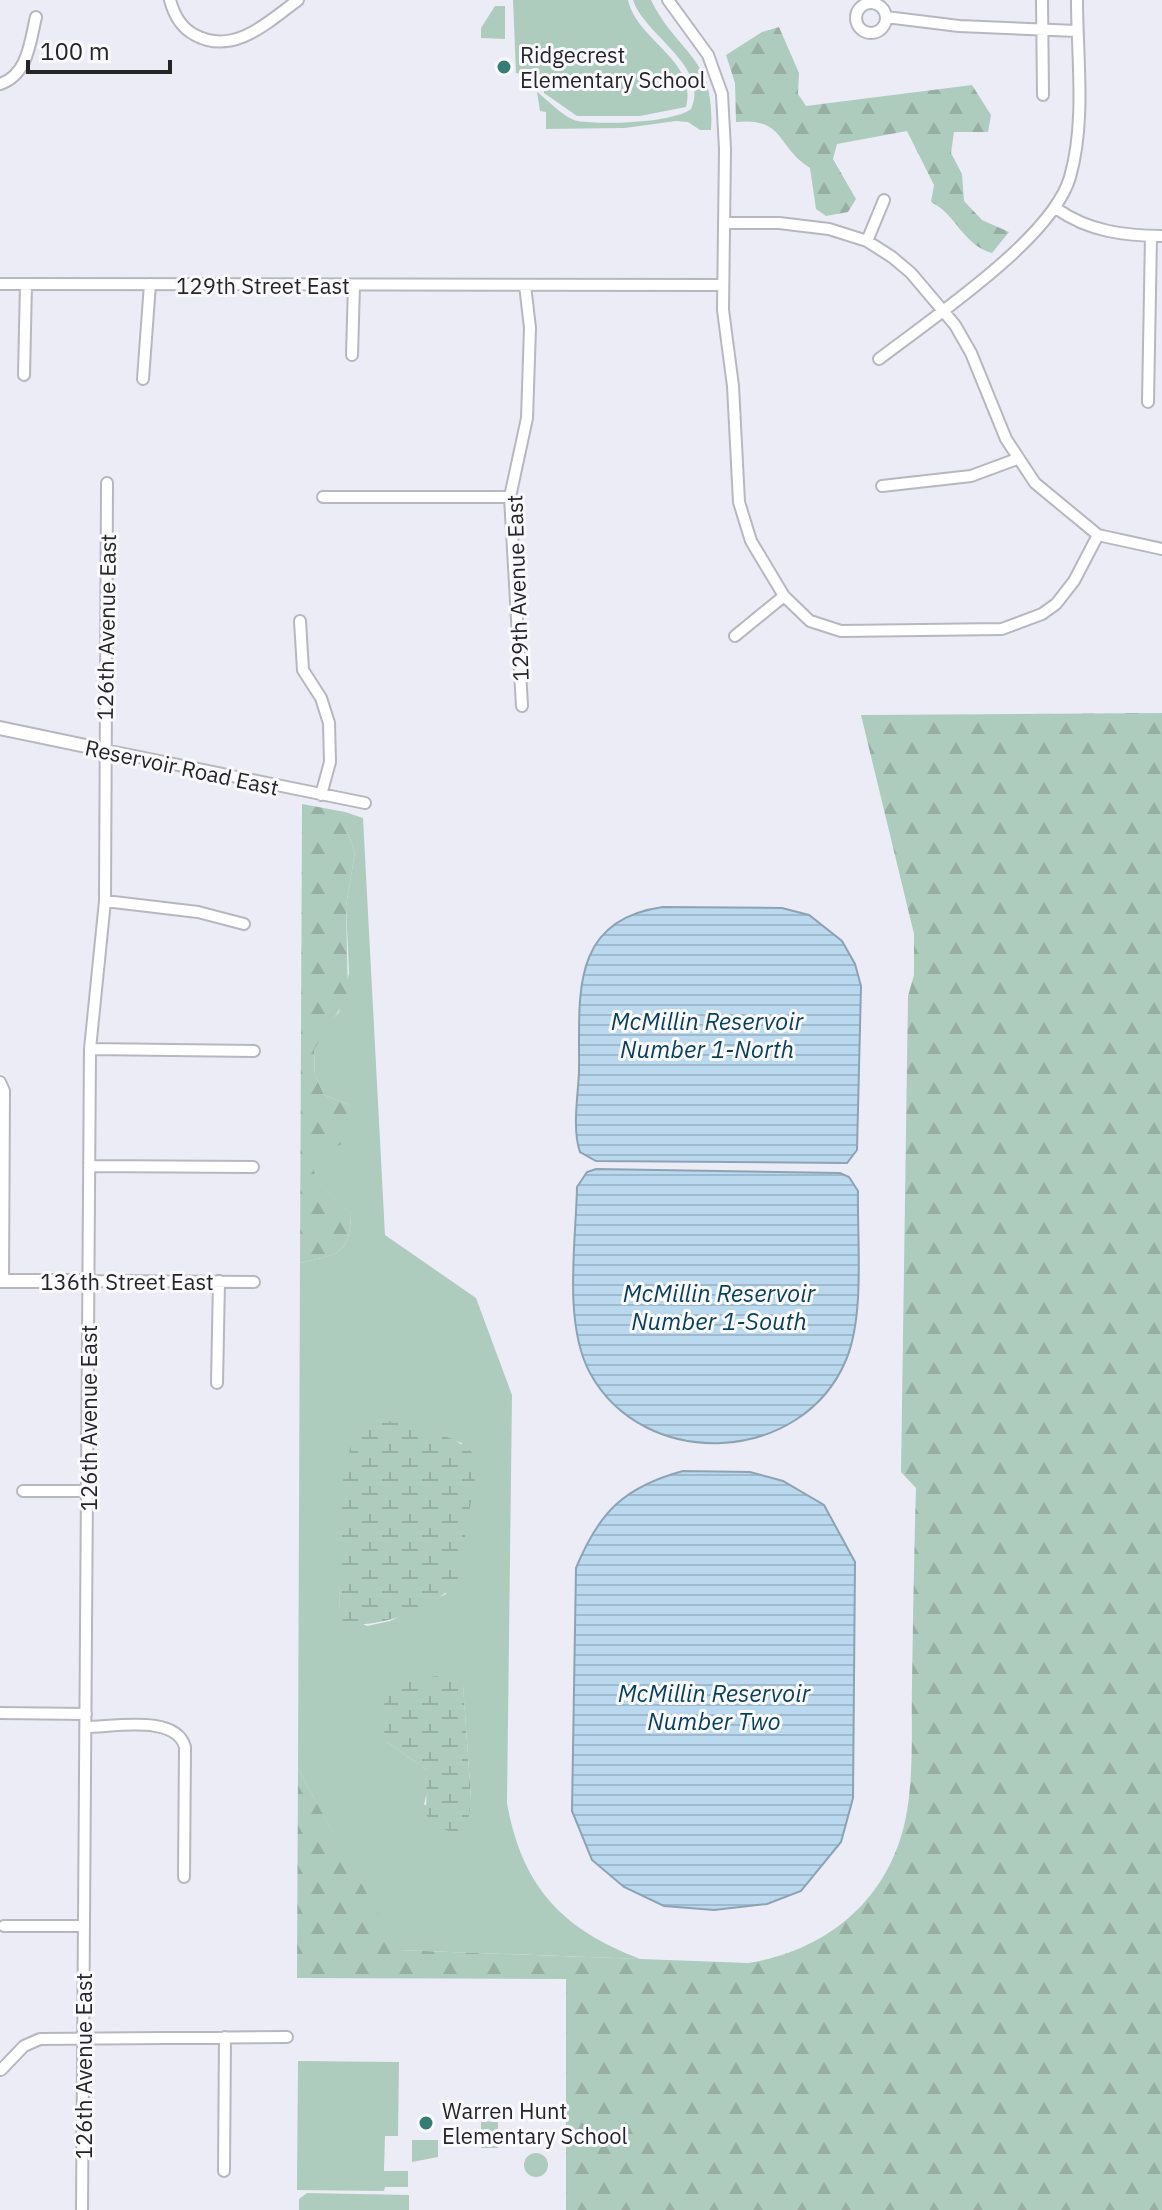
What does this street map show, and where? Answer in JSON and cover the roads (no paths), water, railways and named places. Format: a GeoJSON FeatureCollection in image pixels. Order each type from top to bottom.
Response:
{"type":"FeatureCollection","features":[{"type":"Feature","properties":{"kind":"street"},"geometry":{"type":"LineString","coordinates":[[170,0],[180,22],[192,33],[209,41],[228,41],[257,30],[298,0]]}},
{"type":"Feature","properties":{"kind":"street"},"geometry":{"type":"LineString","coordinates":[[668,0],[708,55],[722,94],[723,285],[741,513],[751,541],[784,596],[810,621],[841,631],[1002,629],[1042,614],[1056,604],[1074,581],[1098,535]]}},
{"type":"Feature","properties":{"kind":"street"},"geometry":{"type":"LineString","coordinates":[[1042,0],[1043,95]]}},
{"type":"Feature","properties":{"kind":"street"},"geometry":{"type":"LineString","coordinates":[[879,359],[1027,242],[1057,209],[1070,179],[1075,151],[1077,0]]}},
{"type":"Feature","properties":{"kind":"street"},"geometry":{"type":"LineString","coordinates":[[0,84],[11,80],[20,70],[36,17]]}},
{"type":"Feature","properties":{"kind":"street"},"geometry":{"type":"LineString","coordinates":[[886,17],[1043,31],[1077,31]]}},
{"type":"Feature","properties":{"kind":"street"},"geometry":{"type":"LineString","coordinates":[[867,241],[884,200]]}},
{"type":"Feature","properties":{"kind":"street"},"geometry":{"type":"LineString","coordinates":[[1057,209],[1092,227],[1156,236],[1148,402]]}},
{"type":"Feature","properties":{"kind":"street"},"geometry":{"type":"LineString","coordinates":[[724,223],[798,224],[867,241],[911,273],[944,309],[971,353],[1017,459],[1044,492],[1098,535],[1162,549]]}},
{"type":"Feature","properties":{"kind":"street","name":"129th Street East"},"geometry":{"type":"LineString","coordinates":[[0,284],[525,285]]}},
{"type":"Feature","properties":{"kind":"street"},"geometry":{"type":"LineString","coordinates":[[24,375],[26,284]]}},
{"type":"Feature","properties":{"kind":"street"},"geometry":{"type":"LineString","coordinates":[[143,379],[150,284]]}},
{"type":"Feature","properties":{"kind":"street"},"geometry":{"type":"LineString","coordinates":[[352,355],[354,285]]}},
{"type":"Feature","properties":{"kind":"street"},"geometry":{"type":"LineString","coordinates":[[525,285],[723,285]]}},
{"type":"Feature","properties":{"kind":"street","name":"129th Avenue East"},"geometry":{"type":"LineString","coordinates":[[522,706],[510,497],[527,418],[530,328],[525,285]]}},
{"type":"Feature","properties":{"kind":"street"},"geometry":{"type":"LineString","coordinates":[[882,486],[971,476],[1017,459]]}},
{"type":"Feature","properties":{"kind":"street","name":"126th Avenue East"},"geometry":{"type":"LineString","coordinates":[[82,2210],[90,1049],[105,901],[107,483]]}},
{"type":"Feature","properties":{"kind":"street"},"geometry":{"type":"LineString","coordinates":[[323,497],[510,497]]}},
{"type":"Feature","properties":{"kind":"street"},"geometry":{"type":"LineString","coordinates":[[735,636],[784,596]]}},
{"type":"Feature","properties":{"kind":"street"},"geometry":{"type":"LineString","coordinates":[[300,621],[303,670],[321,698],[329,723],[330,762],[321,795]]}},
{"type":"Feature","properties":{"kind":"street","name":"Reservoir Road East"},"geometry":{"type":"LineString","coordinates":[[0,728],[365,803]]}},
{"type":"Feature","properties":{"kind":"street"},"geometry":{"type":"LineString","coordinates":[[105,901],[186,910],[244,924]]}},
{"type":"Feature","properties":{"kind":"street"},"geometry":{"type":"LineString","coordinates":[[90,1049],[254,1051]]}},
{"type":"Feature","properties":{"kind":"street"},"geometry":{"type":"LineString","coordinates":[[0,1082],[4,1091],[1,1281]]}},
{"type":"Feature","properties":{"kind":"street"},"geometry":{"type":"LineString","coordinates":[[89,1166],[253,1167]]}},
{"type":"Feature","properties":{"kind":"street","name":"136th Street East"},"geometry":{"type":"LineString","coordinates":[[1,1281],[254,1282]]}},
{"type":"Feature","properties":{"kind":"street"},"geometry":{"type":"LineString","coordinates":[[217,1383],[219,1281]]}},
{"type":"Feature","properties":{"kind":"street"},"geometry":{"type":"LineString","coordinates":[[23,1491],[88,1491]]}},
{"type":"Feature","properties":{"kind":"street"},"geometry":{"type":"LineString","coordinates":[[0,1713],[86,1714]]}},
{"type":"Feature","properties":{"kind":"street"},"geometry":{"type":"LineString","coordinates":[[86,1727],[171,1728],[179,1735],[185,1747],[184,1877]]}},
{"type":"Feature","properties":{"kind":"street"},"geometry":{"type":"LineString","coordinates":[[4,1926],[84,1926]]}},
{"type":"Feature","properties":{"kind":"street"},"geometry":{"type":"LineString","coordinates":[[224,2171],[225,2037]]}},
{"type":"Feature","properties":{"kind":"street"},"geometry":{"type":"LineString","coordinates":[[1,2070],[24,2046],[34,2041],[287,2037]]}},
{"type":"Feature","properties":{"kind":"water","name":"McMillin Reservoir Number 1-North"},"geometry":{"type":"Polygon","coordinates":[[[663,907],[782,908],[809,915],[842,941],[855,964],[861,986],[857,1150],[847,1163],[596,1161],[580,1152],[576,1133],[579,1017],[586,967],[595,945],[610,928],[632,915],[663,907]]]}},
{"type":"Feature","properties":{"kind":"water","name":"McMillin Reservoir Number 1-South"},"geometry":{"type":"Polygon","coordinates":[[[596,1169],[840,1173],[849,1177],[858,1191],[856,1322],[846,1360],[825,1395],[795,1420],[760,1436],[722,1443],[683,1440],[647,1428],[615,1405],[590,1373],[576,1331],[574,1307],[577,1187],[587,1172],[596,1169]]]}},
{"type":"Feature","properties":{"kind":"water","name":"McMillin Reservoir Number Two"},"geometry":{"type":"Polygon","coordinates":[[[683,1471],[750,1472],[783,1481],[824,1505],[855,1562],[853,1798],[841,1842],[801,1891],[767,1904],[714,1910],[664,1906],[624,1887],[592,1860],[572,1811],[576,1568],[594,1531],[616,1504],[645,1485],[683,1471]]]}},
{"type":"Feature","properties":{"kind":"place","name":"Ridgecrest Elementary School"},"geometry":{"type":"Point","coordinates":[504,67]}},
{"type":"Feature","properties":{"kind":"place","name":"Warren Hunt Elementary School"},"geometry":{"type":"Point","coordinates":[426,2123]}}]}
